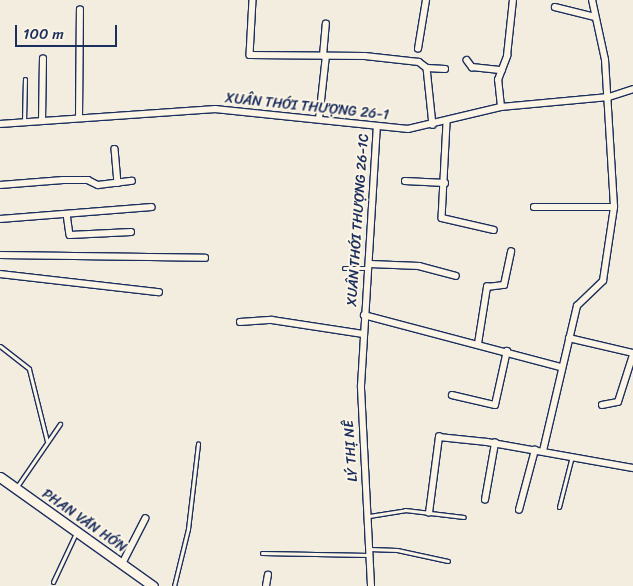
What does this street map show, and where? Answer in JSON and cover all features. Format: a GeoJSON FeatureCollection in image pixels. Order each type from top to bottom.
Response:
{"type":"FeatureCollection","features":[{"type":"Feature","properties":{"kind":"main road","name":"PHAN VĂN HỚN"},"geometry":{"type":"LineString","coordinates":[[0,477],[153,586]]}},
{"type":"Feature","properties":{"kind":"street"},"geometry":{"type":"LineString","coordinates":[[253,0],[250,55],[402,59],[426,68],[446,69]]}},
{"type":"Feature","properties":{"kind":"street"},"geometry":{"type":"LineString","coordinates":[[418,49],[426,0]]}},
{"type":"Feature","properties":{"kind":"street"},"geometry":{"type":"LineString","coordinates":[[501,107],[498,80],[507,56],[513,0]]}},
{"type":"Feature","properties":{"kind":"street"},"geometry":{"type":"LineString","coordinates":[[543,451],[561,367],[577,306],[602,281],[614,207],[609,97],[592,0]]}},
{"type":"Feature","properties":{"kind":"street"},"geometry":{"type":"LineString","coordinates":[[555,7],[596,18]]}},
{"type":"Feature","properties":{"kind":"street"},"geometry":{"type":"LineString","coordinates":[[79,118],[80,10]]}},
{"type":"Feature","properties":{"kind":"street"},"geometry":{"type":"LineString","coordinates":[[319,118],[326,24]]}},
{"type":"Feature","properties":{"kind":"street"},"geometry":{"type":"LineString","coordinates":[[42,120],[43,59]]}},
{"type":"Feature","properties":{"kind":"street"},"geometry":{"type":"LineString","coordinates":[[467,60],[472,67],[502,70]]}},
{"type":"Feature","properties":{"kind":"street"},"geometry":{"type":"LineString","coordinates":[[426,68],[433,125]]}},
{"type":"Feature","properties":{"kind":"street","name":"XUÂN THỚI THƯỢNG 26-1"},"geometry":{"type":"LineString","coordinates":[[0,124],[215,109],[319,118],[377,127],[408,129],[447,123],[501,107],[609,97],[633,89]]}},
{"type":"Feature","properties":{"kind":"street"},"geometry":{"type":"LineString","coordinates":[[447,123],[442,218],[494,230]]}},
{"type":"Feature","properties":{"kind":"street","name":"XUÂN THỚI THƯỢNG 26-1C"},"geometry":{"type":"LineString","coordinates":[[364,315],[370,266],[377,127]]}},
{"type":"Feature","properties":{"kind":"street"},"geometry":{"type":"LineString","coordinates":[[115,149],[118,183]]}},
{"type":"Feature","properties":{"kind":"street"},"geometry":{"type":"LineString","coordinates":[[0,185],[63,180],[118,183],[132,181]]}},
{"type":"Feature","properties":{"kind":"street"},"geometry":{"type":"LineString","coordinates":[[405,181],[445,183]]}},
{"type":"Feature","properties":{"kind":"street"},"geometry":{"type":"LineString","coordinates":[[534,206],[614,207]]}},
{"type":"Feature","properties":{"kind":"street"},"geometry":{"type":"LineString","coordinates":[[0,219],[152,207]]}},
{"type":"Feature","properties":{"kind":"street"},"geometry":{"type":"LineString","coordinates":[[67,214],[70,235],[131,232]]}},
{"type":"Feature","properties":{"kind":"street"},"geometry":{"type":"LineString","coordinates":[[478,344],[487,287],[504,285],[511,252]]}},
{"type":"Feature","properties":{"kind":"street"},"geometry":{"type":"LineString","coordinates":[[0,255],[206,258]]}},
{"type":"Feature","properties":{"kind":"street"},"geometry":{"type":"LineString","coordinates":[[370,266],[419,266],[456,276]]}},
{"type":"Feature","properties":{"kind":"street"},"geometry":{"type":"LineString","coordinates":[[0,274],[159,292]]}},
{"type":"Feature","properties":{"kind":"street"},"geometry":{"type":"LineString","coordinates":[[364,315],[508,351],[561,367]]}},
{"type":"Feature","properties":{"kind":"street","name":"LÝ THỊ NÊ"},"geometry":{"type":"LineString","coordinates":[[364,315],[361,432],[369,516],[371,586]]}},
{"type":"Feature","properties":{"kind":"street"},"geometry":{"type":"LineString","coordinates":[[240,322],[272,320],[363,334]]}},
{"type":"Feature","properties":{"kind":"street"},"geometry":{"type":"LineString","coordinates":[[569,338],[633,354],[618,402],[602,405]]}},
{"type":"Feature","properties":{"kind":"street"},"geometry":{"type":"LineString","coordinates":[[452,396],[495,405],[508,351]]}},
{"type":"Feature","properties":{"kind":"street"},"geometry":{"type":"LineString","coordinates":[[429,513],[439,437],[495,443],[633,468]]}},
{"type":"Feature","properties":{"kind":"street"},"geometry":{"type":"LineString","coordinates":[[485,500],[495,443]]}},
{"type":"Feature","properties":{"kind":"street"},"geometry":{"type":"LineString","coordinates":[[519,510],[535,450]]}},
{"type":"Feature","properties":{"kind":"street"},"geometry":{"type":"LineString","coordinates":[[122,564],[145,519]]}},
{"type":"Feature","properties":{"kind":"street"},"geometry":{"type":"LineString","coordinates":[[266,586],[268,575]]}},
{"type":"Feature","properties":{"kind":"lane"},"geometry":{"type":"LineString","coordinates":[[24,122],[25,79]]}},
{"type":"Feature","properties":{"kind":"lane"},"geometry":{"type":"LineString","coordinates":[[344,268],[370,266]]}},
{"type":"Feature","properties":{"kind":"lane"},"geometry":{"type":"LineString","coordinates":[[0,346],[30,369],[47,441]]}},
{"type":"Feature","properties":{"kind":"lane"},"geometry":{"type":"LineString","coordinates":[[15,488],[60,424]]}},
{"type":"Feature","properties":{"kind":"lane"},"geometry":{"type":"LineString","coordinates":[[174,586],[188,529],[198,444]]}},
{"type":"Feature","properties":{"kind":"lane"},"geometry":{"type":"LineString","coordinates":[[559,507],[572,456]]}},
{"type":"Feature","properties":{"kind":"lane"},"geometry":{"type":"LineString","coordinates":[[369,516],[405,510],[464,517]]}},
{"type":"Feature","properties":{"kind":"lane"},"geometry":{"type":"LineString","coordinates":[[53,582],[76,532]]}},
{"type":"Feature","properties":{"kind":"lane"},"geometry":{"type":"LineString","coordinates":[[262,553],[397,550],[448,561]]}}]}
